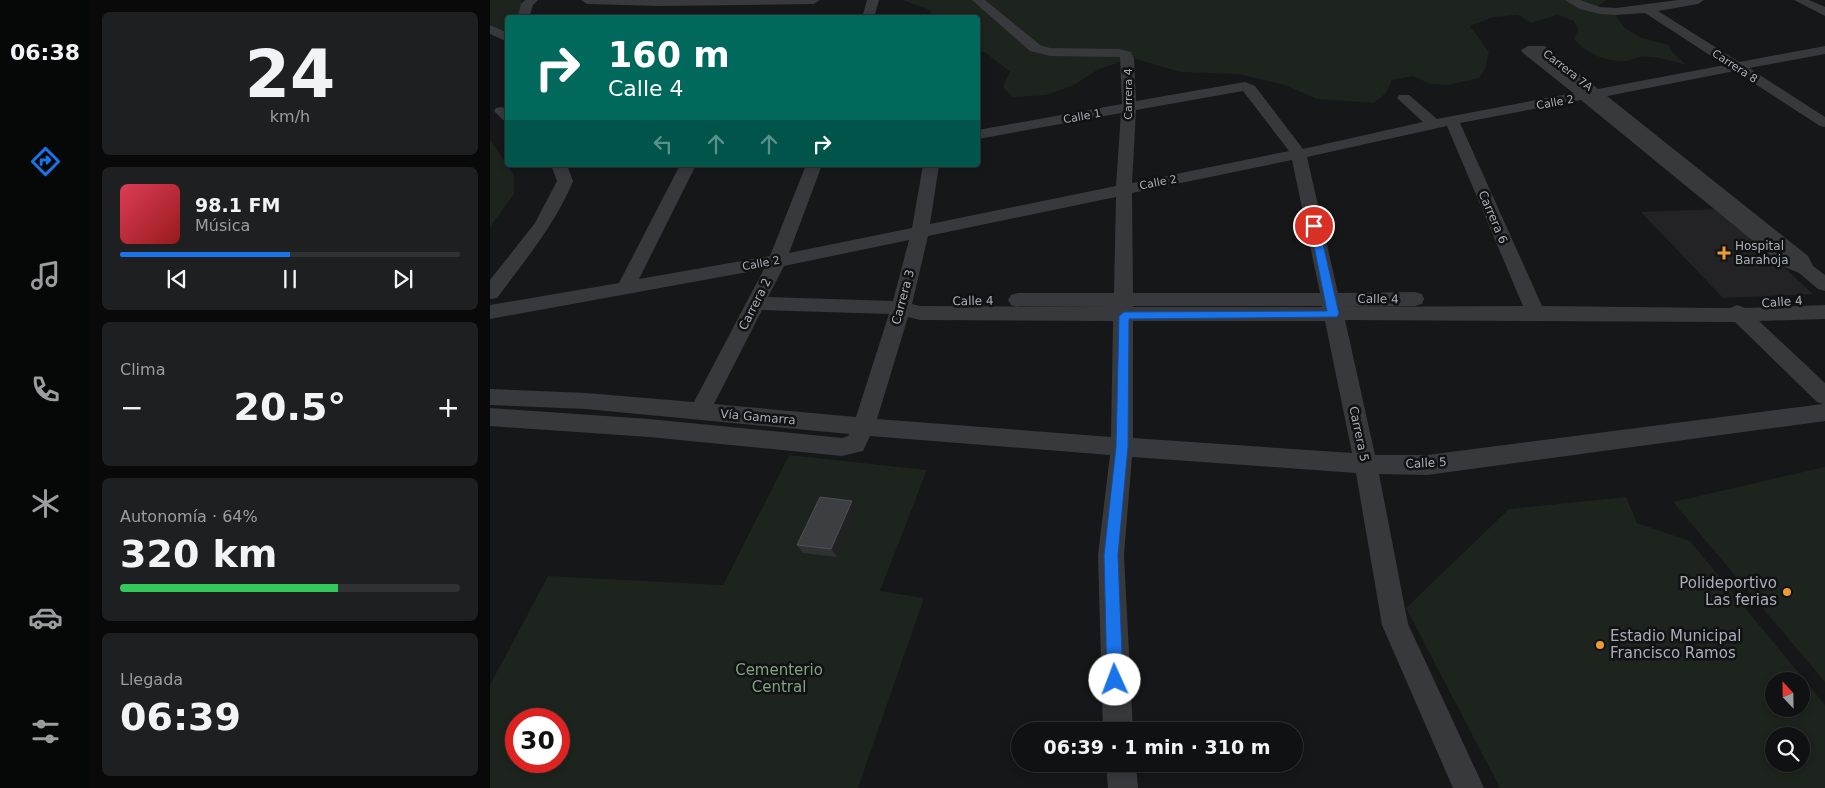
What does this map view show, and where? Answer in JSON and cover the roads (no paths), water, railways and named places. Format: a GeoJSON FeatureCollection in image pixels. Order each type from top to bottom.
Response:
{"type":"FeatureCollection","features":[{"type":"Feature","properties":{"kind":"street"},"geometry":{"type":"LineString","coordinates":[[524,15],[527,4],[532,0]]}},
{"type":"Feature","properties":{"kind":"street"},"geometry":{"type":"LineString","coordinates":[[587,0],[659,2],[814,0]]}},
{"type":"Feature","properties":{"kind":"street"},"geometry":{"type":"LineString","coordinates":[[869,15],[873,0]]}},
{"type":"Feature","properties":{"kind":"street","name":"Carrera 4"},"geometry":{"type":"LineString","coordinates":[[978,0],[1035,48],[1050,52],[1126,55],[1129,107],[1124,188],[1122,447],[1111,555],[1118,722]]}},
{"type":"Feature","properties":{"kind":"street"},"geometry":{"type":"LineString","coordinates":[[1571,0],[1591,10],[1606,12],[1698,0]]}},
{"type":"Feature","properties":{"kind":"street"},"geometry":{"type":"LineString","coordinates":[[1800,0],[1825,12]]}},
{"type":"Feature","properties":{"kind":"street"},"geometry":{"type":"LineString","coordinates":[[647,12],[659,2]]}},
{"type":"Feature","properties":{"kind":"street","name":"Carrera 8"},"geometry":{"type":"LineString","coordinates":[[1652,7],[1770,72]]}},
{"type":"Feature","properties":{"kind":"street","name":"Carrera 8"},"geometry":{"type":"LineString","coordinates":[[1652,7],[1735,66],[1825,123]]}},
{"type":"Feature","properties":{"kind":"street"},"geometry":{"type":"LineString","coordinates":[[490,29],[505,36]]}},
{"type":"Feature","properties":{"kind":"street","name":"Calle 2"},"geometry":{"type":"LineString","coordinates":[[490,312],[626,286],[777,261],[1124,188],[1298,154],[1434,124],[1825,50]]}},
{"type":"Feature","properties":{"kind":"street","name":"Calle 1"},"geometry":{"type":"LineString","coordinates":[[980,134],[1245,86]]}},
{"type":"Feature","properties":{"kind":"street","name":"Carrera 5"},"geometry":{"type":"LineString","coordinates":[[1245,86],[1250,89],[1298,154],[1366,464],[1395,625],[1461,784]]}},
{"type":"Feature","properties":{"kind":"street","name":"Carrera 7A"},"geometry":{"type":"LineString","coordinates":[[1592,95],[1791,263],[1805,269],[1825,285]]}},
{"type":"Feature","properties":{"kind":"street"},"geometry":{"type":"LineString","coordinates":[[1404,98],[1434,124]]}},
{"type":"Feature","properties":{"kind":"street","name":"Carrera 6"},"geometry":{"type":"LineString","coordinates":[[1452,121],[1533,307]]}},
{"type":"Feature","properties":{"kind":"street"},"geometry":{"type":"LineString","coordinates":[[490,294],[531,240],[558,199],[565,181],[560,167]]}},
{"type":"Feature","properties":{"kind":"street"},"geometry":{"type":"LineString","coordinates":[[626,286],[687,167]]}},
{"type":"Feature","properties":{"kind":"street","name":"Carrera 2"},"geometry":{"type":"LineString","coordinates":[[700,411],[777,261],[813,167]]}},
{"type":"Feature","properties":{"kind":"street","name":"Carrera 3"},"geometry":{"type":"LineString","coordinates":[[490,417],[649,428],[842,447],[855,444],[864,426],[900,308],[920,231],[931,167]]}},
{"type":"Feature","properties":{"kind":"street","name":"Calle 4"},"geometry":{"type":"LineString","coordinates":[[1744,310],[1818,300],[1825,301]]}},
{"type":"Feature","properties":{"kind":"street","name":"Calle 4"},"geometry":{"type":"LineString","coordinates":[[756,304],[900,308],[920,313],[1124,307],[1332,306],[1825,312]]}},
{"type":"Feature","properties":{"kind":"street"},"geometry":{"type":"LineString","coordinates":[[1744,310],[1825,379]]}},
{"type":"Feature","properties":{"kind":"street"},"geometry":{"type":"LineString","coordinates":[[1744,310],[1825,396]]}},
{"type":"Feature","properties":{"kind":"street","name":"Vía Gamarra"},"geometry":{"type":"LineString","coordinates":[[490,397],[586,401],[1026,439]]}},
{"type":"Feature","properties":{"kind":"street","name":"Calle 5"},"geometry":{"type":"LineString","coordinates":[[1026,439],[1366,464],[1426,465],[1825,412]]}},
{"type":"Feature","properties":{"kind":"street"},"geometry":{"type":"LineString","coordinates":[[1122,772],[1123,788]]}},
{"type":"Feature","properties":{"kind":"place","name":"Hospital Barahoja"},"geometry":{"type":"Point","coordinates":[1724,253]}},
{"type":"Feature","properties":{"kind":"place","name":"Polideportivo Las ferias"},"geometry":{"type":"Point","coordinates":[1787,592]}},
{"type":"Feature","properties":{"kind":"place","name":"Estadio Municipal Francisco Ramos"},"geometry":{"type":"Point","coordinates":[1600,645]}},
{"type":"Feature","properties":{"kind":"park label","name":"Cementerio Central"},"geometry":{"type":"Point","coordinates":[779,678]}}]}
